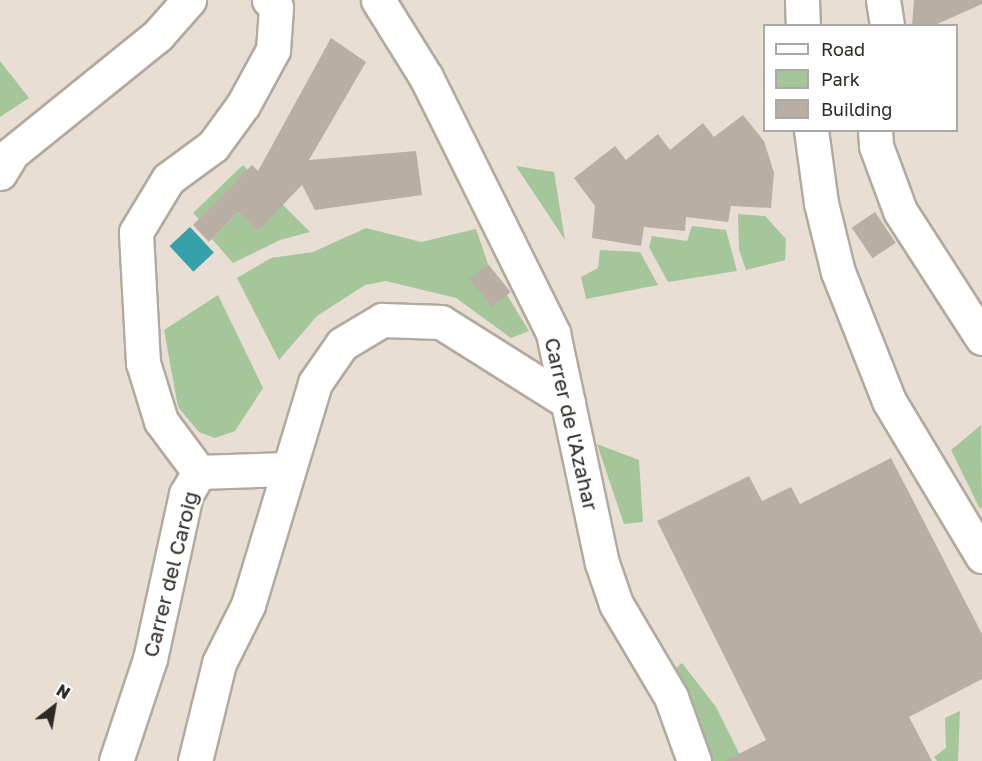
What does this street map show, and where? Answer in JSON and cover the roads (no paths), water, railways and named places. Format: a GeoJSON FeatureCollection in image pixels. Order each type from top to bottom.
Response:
{"type":"FeatureCollection","features":[{"type":"Feature","properties":{"kind":"street"},"geometry":{"type":"LineString","coordinates":[[0,173],[12,153],[158,35],[189,0]]}},
{"type":"Feature","properties":{"kind":"street"},"geometry":{"type":"LineString","coordinates":[[199,472],[161,422],[143,363],[136,232],[168,178],[213,146],[243,105],[273,50],[276,7],[269,0]]}},
{"type":"Feature","properties":{"kind":"street","name":"Carrer de l'Azahar"},"geometry":{"type":"LineString","coordinates":[[378,0],[426,77],[553,333],[602,563],[616,604],[671,697],[694,761]]}},
{"type":"Feature","properties":{"kind":"street"},"geometry":{"type":"LineString","coordinates":[[802,0],[803,24]]}},
{"type":"Feature","properties":{"kind":"street"},"geometry":{"type":"LineString","coordinates":[[884,0],[887,24]]}},
{"type":"Feature","properties":{"kind":"street"},"geometry":{"type":"LineString","coordinates":[[811,132],[821,203],[838,272],[885,390],[982,556]]}},
{"type":"Feature","properties":{"kind":"street"},"geometry":{"type":"LineString","coordinates":[[875,132],[876,146],[900,211],[982,338]]}},
{"type":"Feature","properties":{"kind":"street"},"geometry":{"type":"LineString","coordinates":[[195,761],[219,663],[248,605],[287,469],[315,383],[342,344],[382,320],[441,322],[568,402]]}},
{"type":"Feature","properties":{"kind":"street","name":"Carrer del Caroig"},"geometry":{"type":"LineString","coordinates":[[116,761],[150,659],[186,494],[199,472],[287,469]]}},
{"type":"Feature","properties":{"kind":"water"},"geometry":{"type":"Polygon","coordinates":[[[190,227],[214,253],[193,272],[170,246],[190,227]]]}}]}
